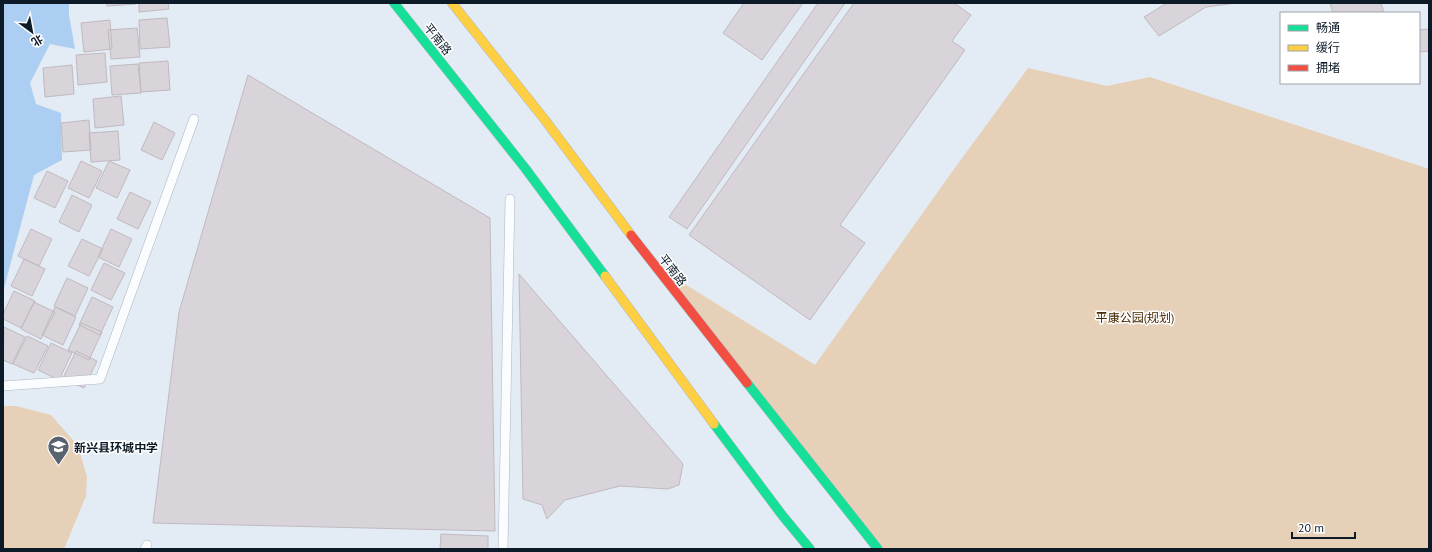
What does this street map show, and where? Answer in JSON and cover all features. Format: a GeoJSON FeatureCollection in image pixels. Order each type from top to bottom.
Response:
{"type":"FeatureCollection","features":[{"type":"Feature","properties":{"kind":"main road","name":"平南路"},"geometry":{"type":"LineString","coordinates":[[394,3],[525,168],[782,515],[810,549]]}},
{"type":"Feature","properties":{"kind":"main road","name":"平南路"},"geometry":{"type":"LineString","coordinates":[[452,3],[545,120],[654,265],[878,549]]}},
{"type":"Feature","properties":{"kind":"lane"},"geometry":{"type":"LineString","coordinates":[[3,386],[100,379],[194,119]]}},
{"type":"Feature","properties":{"kind":"lane"},"geometry":{"type":"LineString","coordinates":[[503,549],[510,199]]}},
{"type":"Feature","properties":{"kind":"green space","name":"平康公园(规划)"},"geometry":{"type":"Polygon","coordinates":[[[1028,68],[1107,86],[1150,77],[1429,169],[1429,549],[878,549],[654,265],[815,365],[949,176],[1028,68]]]}},
{"type":"Feature","properties":{"kind":"green space"},"geometry":{"type":"Polygon","coordinates":[[[3,406],[16,406],[51,415],[78,446],[87,477],[86,496],[64,549],[3,549],[3,406]]]}},
{"type":"Feature","properties":{"kind":"water"},"geometry":{"type":"Polygon","coordinates":[[[3,3],[69,3],[69,15],[75,49],[50,44],[30,83],[36,104],[61,113],[62,160],[34,175],[3,292],[3,3]]]}},
{"type":"Feature","properties":{"kind":"building"},"geometry":{"type":"Polygon","coordinates":[[[107,3],[136,3],[136,4],[107,6],[107,3]]]}},
{"type":"Feature","properties":{"kind":"building"},"geometry":{"type":"Polygon","coordinates":[[[139,3],[168,3],[169,9],[139,12],[139,3]]]}},
{"type":"Feature","properties":{"kind":"building"},"geometry":{"type":"Polygon","coordinates":[[[744,3],[803,3],[762,60],[723,33],[744,3]]]}},
{"type":"Feature","properties":{"kind":"building"},"geometry":{"type":"Polygon","coordinates":[[[818,3],[845,3],[687,229],[669,217],[818,3]]]}},
{"type":"Feature","properties":{"kind":"building"},"geometry":{"type":"Polygon","coordinates":[[[854,3],[954,3],[971,15],[952,41],[965,50],[840,225],[865,243],[810,320],[689,235],[854,3]]]}},
{"type":"Feature","properties":{"kind":"building"},"geometry":{"type":"Polygon","coordinates":[[[1167,3],[1237,3],[1206,7],[1159,36],[1144,17],[1167,3]]]}},
{"type":"Feature","properties":{"kind":"building"},"geometry":{"type":"Polygon","coordinates":[[[1330,3],[1381,3],[1384,12],[1333,12],[1330,3]]]}},
{"type":"Feature","properties":{"kind":"building"},"geometry":{"type":"Polygon","coordinates":[[[167,18],[170,47],[140,49],[139,20],[167,18]]]}},
{"type":"Feature","properties":{"kind":"building"},"geometry":{"type":"Polygon","coordinates":[[[110,20],[112,49],[84,52],[81,23],[110,20]]]}},
{"type":"Feature","properties":{"kind":"building"},"geometry":{"type":"Polygon","coordinates":[[[137,28],[140,57],[111,59],[108,30],[137,28]]]}},
{"type":"Feature","properties":{"kind":"building"},"geometry":{"type":"Polygon","coordinates":[[[1429,29],[1429,51],[1420,52],[1420,30],[1429,29]]]}},
{"type":"Feature","properties":{"kind":"building"},"geometry":{"type":"Polygon","coordinates":[[[105,53],[107,82],[78,85],[76,55],[105,53]]]}},
{"type":"Feature","properties":{"kind":"building"},"geometry":{"type":"Polygon","coordinates":[[[168,61],[170,90],[141,92],[139,63],[168,61]]]}},
{"type":"Feature","properties":{"kind":"building"},"geometry":{"type":"Polygon","coordinates":[[[138,64],[141,93],[112,95],[110,66],[138,64]]]}},
{"type":"Feature","properties":{"kind":"building"},"geometry":{"type":"Polygon","coordinates":[[[72,65],[74,94],[45,97],[43,68],[72,65]]]}},
{"type":"Feature","properties":{"kind":"building"},"geometry":{"type":"Polygon","coordinates":[[[248,75],[490,218],[495,531],[153,523],[179,312],[248,75]]]}},
{"type":"Feature","properties":{"kind":"building"},"geometry":{"type":"Polygon","coordinates":[[[121,96],[124,125],[95,128],[93,99],[121,96]]]}},
{"type":"Feature","properties":{"kind":"building"},"geometry":{"type":"Polygon","coordinates":[[[89,120],[91,150],[63,152],[61,123],[89,120]]]}},
{"type":"Feature","properties":{"kind":"building"},"geometry":{"type":"Polygon","coordinates":[[[154,122],[175,133],[162,160],[141,150],[154,122]]]}},
{"type":"Feature","properties":{"kind":"building"},"geometry":{"type":"Polygon","coordinates":[[[118,131],[120,160],[91,162],[89,133],[118,131]]]}},
{"type":"Feature","properties":{"kind":"building"},"geometry":{"type":"Polygon","coordinates":[[[81,161],[102,171],[89,198],[68,188],[81,161]]]}},
{"type":"Feature","properties":{"kind":"building"},"geometry":{"type":"Polygon","coordinates":[[[109,161],[130,170],[117,198],[96,188],[109,161]]]}},
{"type":"Feature","properties":{"kind":"building"},"geometry":{"type":"Polygon","coordinates":[[[47,171],[68,181],[55,208],[34,198],[47,171]]]}},
{"type":"Feature","properties":{"kind":"building"},"geometry":{"type":"Polygon","coordinates":[[[130,192],[151,202],[138,229],[117,219],[130,192]]]}},
{"type":"Feature","properties":{"kind":"building"},"geometry":{"type":"Polygon","coordinates":[[[72,195],[92,205],[79,232],[59,222],[72,195]]]}},
{"type":"Feature","properties":{"kind":"building"},"geometry":{"type":"Polygon","coordinates":[[[31,229],[52,239],[39,266],[18,256],[31,229]]]}},
{"type":"Feature","properties":{"kind":"building"},"geometry":{"type":"Polygon","coordinates":[[[111,229],[132,239],[119,267],[98,257],[111,229]]]}},
{"type":"Feature","properties":{"kind":"building"},"geometry":{"type":"Polygon","coordinates":[[[82,239],[103,249],[89,276],[68,266],[82,239]]]}},
{"type":"Feature","properties":{"kind":"building"},"geometry":{"type":"Polygon","coordinates":[[[24,259],[45,269],[32,296],[11,286],[24,259]]]}},
{"type":"Feature","properties":{"kind":"building"},"geometry":{"type":"Polygon","coordinates":[[[104,263],[125,273],[111,300],[91,290],[104,263]]]}},
{"type":"Feature","properties":{"kind":"building"},"geometry":{"type":"Polygon","coordinates":[[[519,274],[683,464],[679,485],[668,489],[620,486],[565,500],[547,519],[542,505],[523,499],[519,274]]]}},
{"type":"Feature","properties":{"kind":"building"},"geometry":{"type":"Polygon","coordinates":[[[67,278],[88,288],[75,316],[54,306],[67,278]]]}},
{"type":"Feature","properties":{"kind":"building"},"geometry":{"type":"Polygon","coordinates":[[[14,291],[35,301],[21,328],[3,319],[3,314],[14,291]]]}},
{"type":"Feature","properties":{"kind":"building"},"geometry":{"type":"Polygon","coordinates":[[[92,297],[113,307],[100,335],[79,325],[92,297]]]}},
{"type":"Feature","properties":{"kind":"building"},"geometry":{"type":"Polygon","coordinates":[[[34,302],[55,312],[41,339],[21,329],[34,302]]]}},
{"type":"Feature","properties":{"kind":"building"},"geometry":{"type":"Polygon","coordinates":[[[55,307],[76,317],[63,345],[42,335],[55,307]]]}},
{"type":"Feature","properties":{"kind":"building"},"geometry":{"type":"Polygon","coordinates":[[[81,323],[102,332],[89,360],[68,350],[81,323]]]}},
{"type":"Feature","properties":{"kind":"building"},"geometry":{"type":"Polygon","coordinates":[[[4,327],[25,337],[12,364],[3,360],[4,327]]]}},
{"type":"Feature","properties":{"kind":"building"},"geometry":{"type":"Polygon","coordinates":[[[27,336],[48,346],[34,373],[13,364],[27,336]]]}},
{"type":"Feature","properties":{"kind":"building"},"geometry":{"type":"Polygon","coordinates":[[[51,343],[72,353],[59,380],[38,370],[51,343]]]}},
{"type":"Feature","properties":{"kind":"building"},"geometry":{"type":"Polygon","coordinates":[[[76,351],[97,361],[84,388],[63,378],[76,351]]]}},
{"type":"Feature","properties":{"kind":"building"},"geometry":{"type":"Polygon","coordinates":[[[441,534],[488,536],[488,549],[440,549],[441,534]]]}},
{"type":"Feature","properties":{"kind":"traffic: fast"},"geometry":{"type":"LineString","coordinates":[[394,3],[525,168],[605,276]]}},
{"type":"Feature","properties":{"kind":"traffic: fast"},"geometry":{"type":"LineString","coordinates":[[747,383],[878,549]]}},
{"type":"Feature","properties":{"kind":"traffic: fast"},"geometry":{"type":"LineString","coordinates":[[714,424],[782,515],[810,549]]}},
{"type":"Feature","properties":{"kind":"traffic: slow"},"geometry":{"type":"LineString","coordinates":[[452,3],[545,120],[631,235]]}},
{"type":"Feature","properties":{"kind":"traffic: slow"},"geometry":{"type":"LineString","coordinates":[[605,276],[714,424]]}},
{"type":"Feature","properties":{"kind":"traffic: jam"},"geometry":{"type":"LineString","coordinates":[[631,235],[747,383]]}},
{"type":"Feature","properties":{"kind":"place","name":"新兴县环城中学"},"geometry":{"type":"Point","coordinates":[58,466]}}]}
